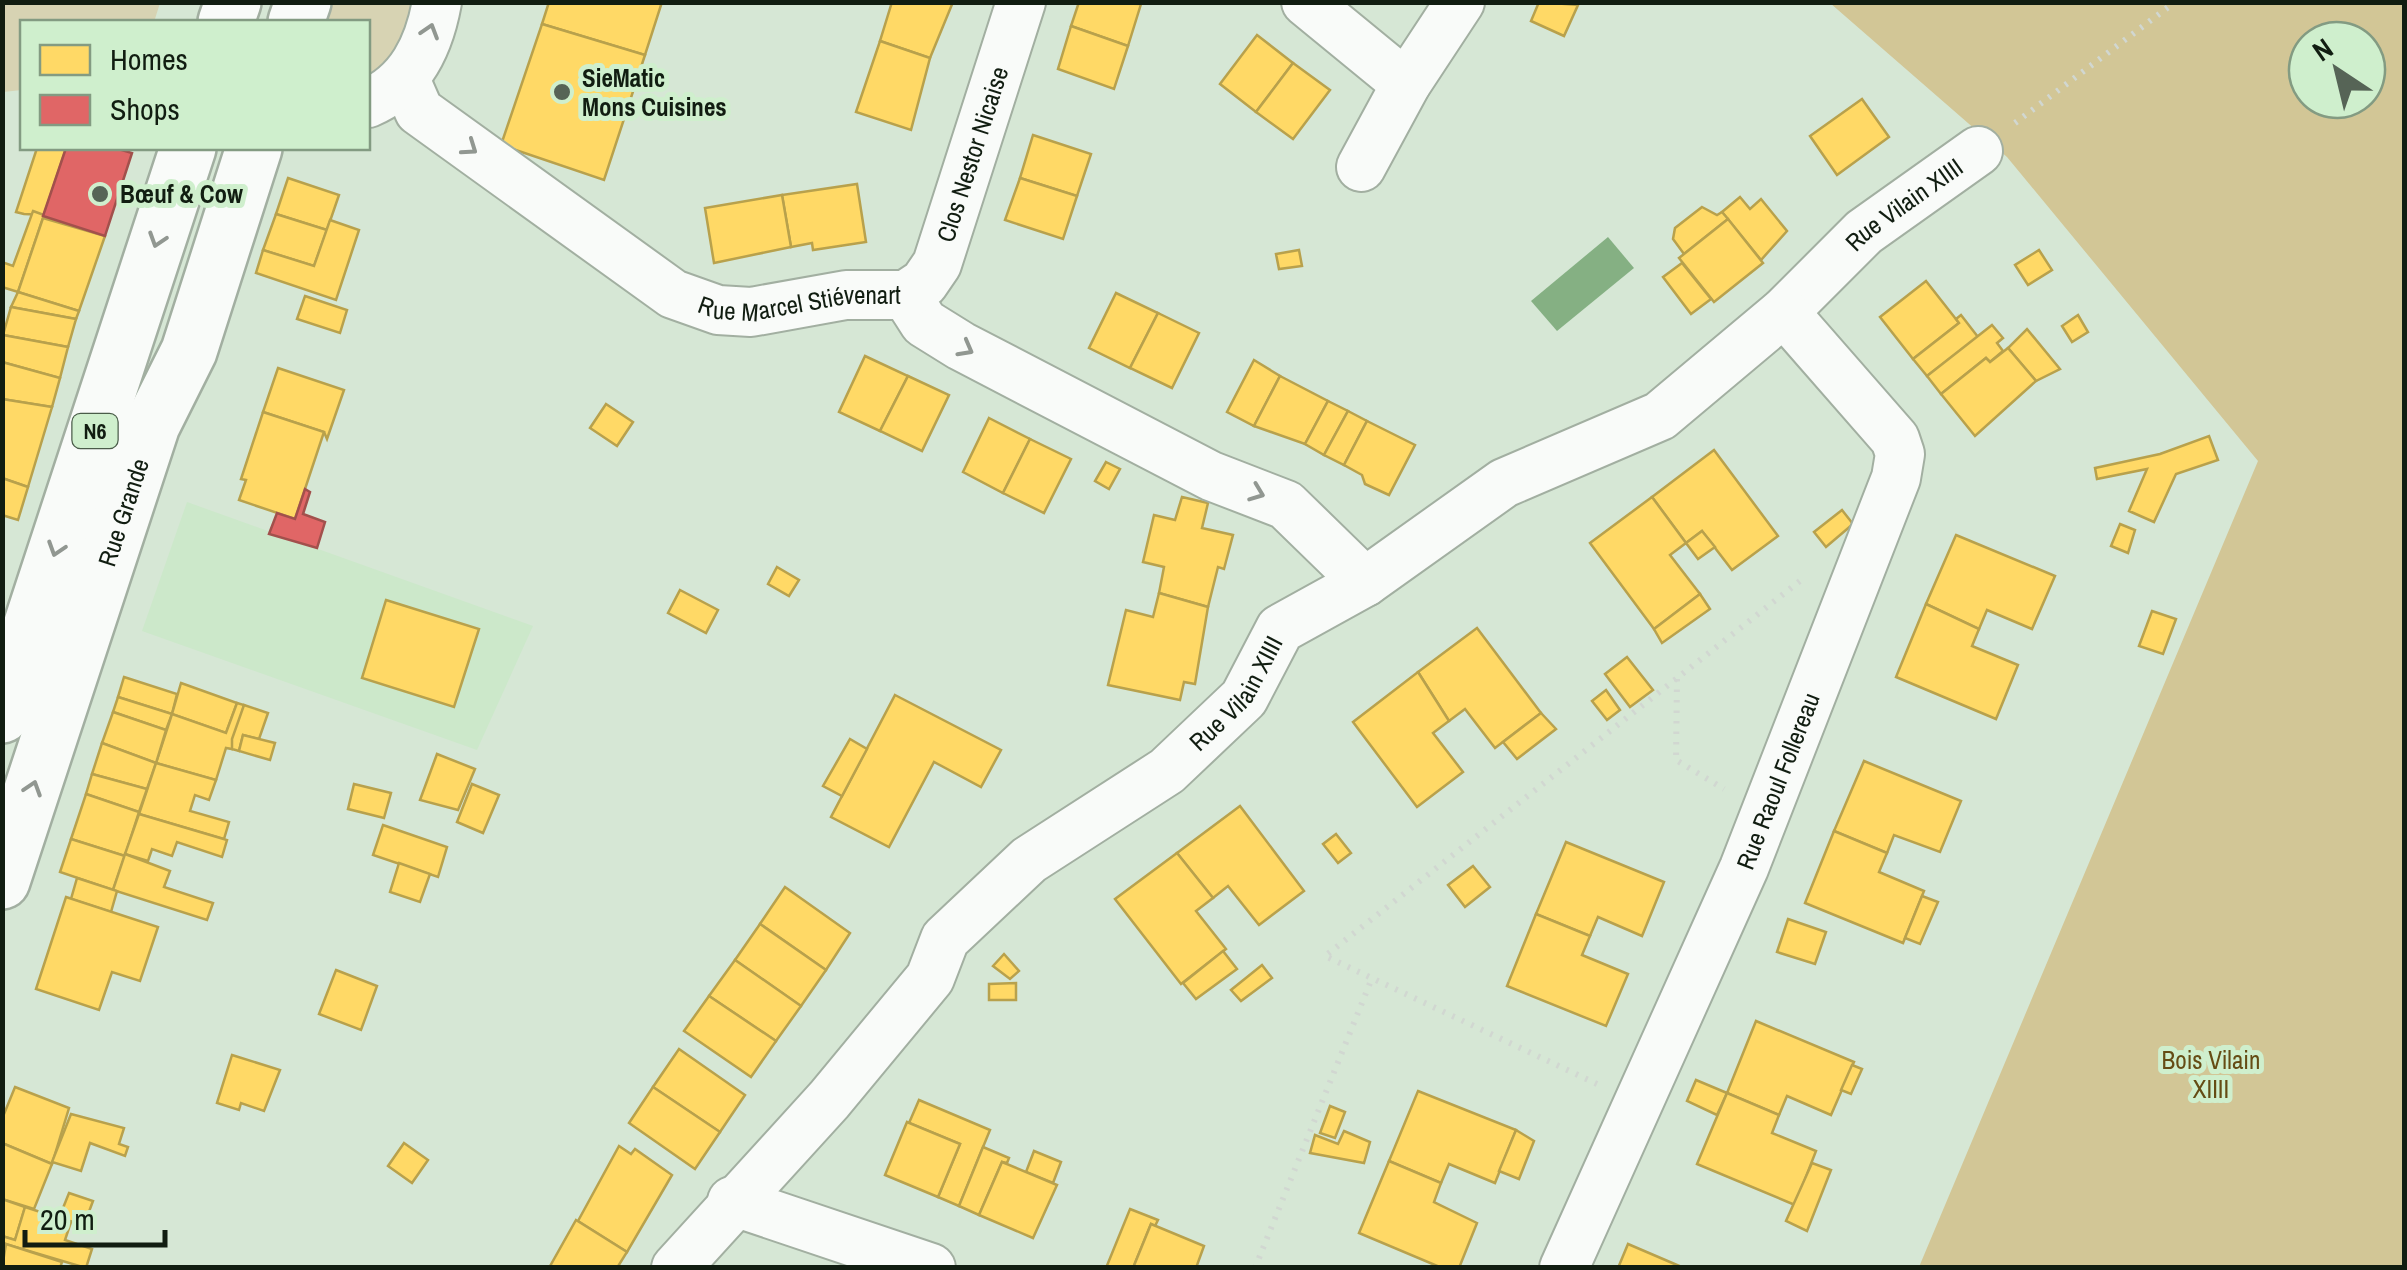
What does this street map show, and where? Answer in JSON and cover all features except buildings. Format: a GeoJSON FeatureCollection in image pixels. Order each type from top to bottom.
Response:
{"type":"FeatureCollection","features":[{"type":"Feature","properties":{"kind":"main road","name":"Rue Grande"},"geometry":{"type":"LineString","coordinates":[[2,714],[187,150]]}},
{"type":"Feature","properties":{"kind":"main road","name":"Rue Grande"},"geometry":{"type":"LineString","coordinates":[[2,880],[152,425],[189,352],[253,150]]}},
{"type":"Feature","properties":{"kind":"street"},"geometry":{"type":"LineString","coordinates":[[386,91],[431,37],[437,2]]}},
{"type":"Feature","properties":{"kind":"street","name":"Clos Nestor Nicaise"},"geometry":{"type":"LineString","coordinates":[[906,295],[924,283],[938,264],[1021,2]]}},
{"type":"Feature","properties":{"kind":"street"},"geometry":{"type":"LineString","coordinates":[[1306,2],[1406,84]]}},
{"type":"Feature","properties":{"kind":"street"},"geometry":{"type":"LineString","coordinates":[[1361,167],[1406,84],[1460,2]]}},
{"type":"Feature","properties":{"kind":"street","name":"Rue Marcel Stiévenart"},"geometry":{"type":"LineString","coordinates":[[386,91],[419,110],[673,294],[718,310],[750,312],[846,295],[906,295],[924,323],[961,346],[1211,476],[1286,505],[1365,582]]}},
{"type":"Feature","properties":{"kind":"street","name":"Rue Vilain XIIII"},"geometry":{"type":"LineString","coordinates":[[676,1268],[732,1202],[829,1100],[930,978],[944,940],[1028,860],[1167,771],[1244,698],[1280,629],[1365,582],[1504,483],[1660,416],[1784,312],[1864,232],[1978,151]]}},
{"type":"Feature","properties":{"kind":"street","name":"Rue Raoul Follereau"},"geometry":{"type":"LineString","coordinates":[[1564,1268],[1744,868],[1896,478],[1900,454],[1895,439],[1784,312]]}},
{"type":"Feature","properties":{"kind":"street"},"geometry":{"type":"LineString","coordinates":[[732,1202],[931,1268]]}},
{"type":"Feature","properties":{"kind":"path"},"geometry":{"type":"LineString","coordinates":[[1978,151],[2175,2]]}},
{"type":"Feature","properties":{"kind":"path"},"geometry":{"type":"LineString","coordinates":[[1638,1104],[1325,956],[1818,566]]}},
{"type":"Feature","properties":{"kind":"path"},"geometry":{"type":"LineString","coordinates":[[1677,677],[1676,760],[1728,792]]}},
{"type":"Feature","properties":{"kind":"path"},"geometry":{"type":"LineString","coordinates":[[1255,1268],[1372,978]]}},
{"type":"Feature","properties":{"kind":"shaded area"},"geometry":{"type":"Polygon","coordinates":[[[3,2],[160,2],[155,20],[20,20],[20,90],[3,92],[3,2]]]}},
{"type":"Feature","properties":{"kind":"shaded area"},"geometry":{"type":"Polygon","coordinates":[[[326,3],[414,3],[398,46],[370,77],[370,20],[322,20],[326,3]]]}},
{"type":"Feature","properties":{"kind":"shaded area"},"geometry":{"type":"Polygon","coordinates":[[[1608,237],[1634,268],[1557,331],[1531,301],[1608,237]]]}},
{"type":"Feature","properties":{"kind":"shaded area"},"geometry":{"type":"Polygon","coordinates":[[[187,502],[533,626],[477,750],[142,631],[187,502]]]}},
{"type":"Feature","properties":{"kind":"green space","name":"Bois Vilain XIIII"},"geometry":{"type":"Polygon","coordinates":[[[1830,3],[2404,3],[2404,1267],[1919,1267],[2258,461],[2007,157],[1830,3]]]}},
{"type":"Feature","properties":{"kind":"place","name":"SieMatic Mons Cuisines"},"geometry":{"type":"Point","coordinates":[562,92]}},
{"type":"Feature","properties":{"kind":"place","name":"Bœuf & Cow"},"geometry":{"type":"Point","coordinates":[100,194]}}]}
